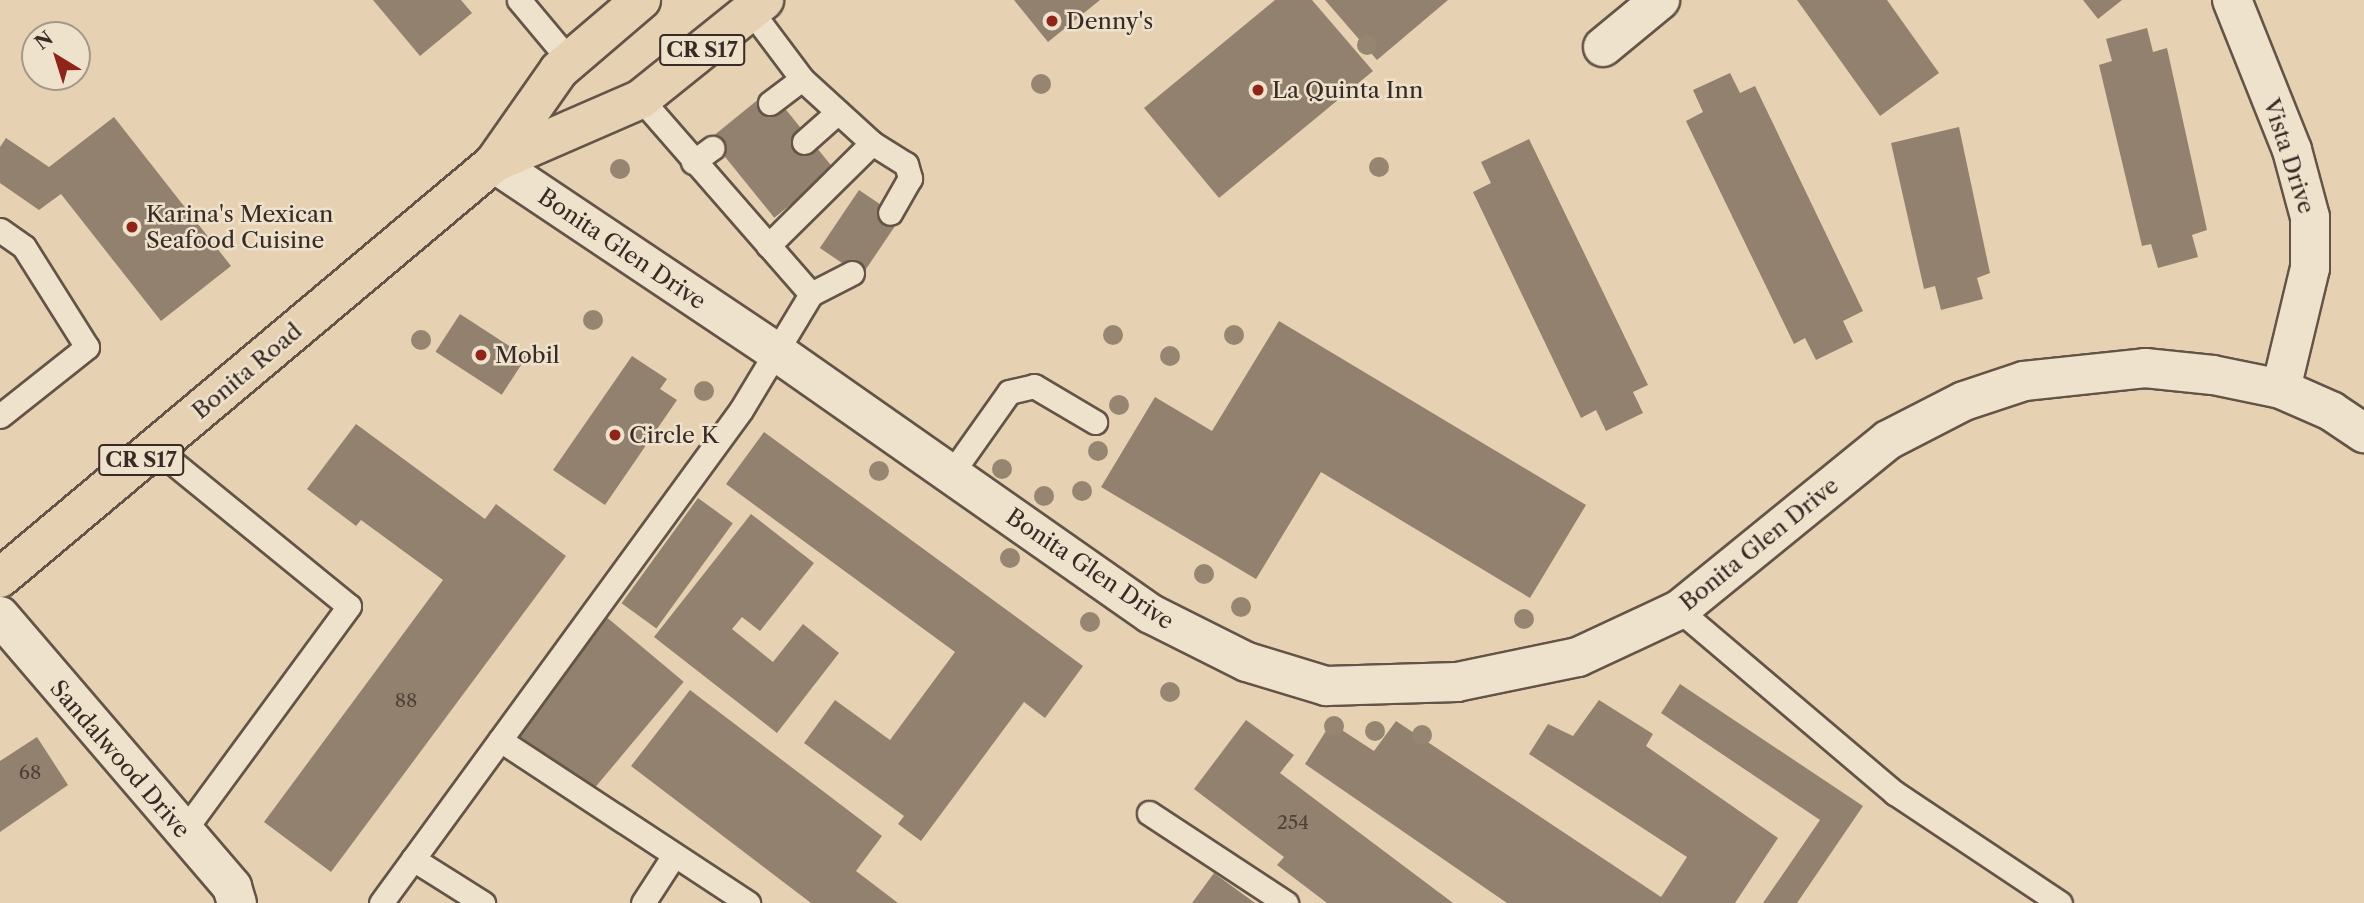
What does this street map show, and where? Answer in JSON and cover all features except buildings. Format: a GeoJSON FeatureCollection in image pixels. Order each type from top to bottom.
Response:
{"type":"FeatureCollection","features":[{"type":"Feature","properties":{"kind":"main road","name":"Bonita Road"},"geometry":{"type":"LineString","coordinates":[[0,578],[494,163],[570,61],[641,0]]}},
{"type":"Feature","properties":{"kind":"main road","name":"Bonita Road"},"geometry":{"type":"LineString","coordinates":[[494,163],[641,99],[757,5]]}},
{"type":"Feature","properties":{"kind":"street"},"geometry":{"type":"LineString","coordinates":[[1603,47],[1660,0]]}},
{"type":"Feature","properties":{"kind":"street","name":"Vista Drive"},"geometry":{"type":"LineString","coordinates":[[2232,0],[2292,150],[2310,217],[2310,268],[2281,389]]}},
{"type":"Feature","properties":{"kind":"street","name":"Bonita Glen Drive"},"geometry":{"type":"LineString","coordinates":[[494,163],[778,353],[1151,614],[1247,662],[1326,686],[1457,682],[1564,660],[1679,610],[1888,440],[1964,401],[2079,371],[2145,368],[2281,389]]}},
{"type":"Feature","properties":{"kind":"street"},"geometry":{"type":"LineString","coordinates":[[2281,389],[2331,411],[2364,433]]}},
{"type":"Feature","properties":{"kind":"street","name":"Sandalwood Drive"},"geometry":{"type":"LineString","coordinates":[[0,616],[232,887],[237,903]]}},
{"type":"Feature","properties":{"kind":"lane"},"geometry":{"type":"LineString","coordinates":[[519,0],[570,61]]}},
{"type":"Feature","properties":{"kind":"lane"},"geometry":{"type":"LineString","coordinates":[[757,5],[802,79],[872,143],[906,164],[910,178],[890,214]]}},
{"type":"Feature","properties":{"kind":"lane"},"geometry":{"type":"LineString","coordinates":[[770,103],[802,79]]}},
{"type":"Feature","properties":{"kind":"lane"},"geometry":{"type":"LineString","coordinates":[[641,99],[694,162],[737,197],[768,246],[811,294]]}},
{"type":"Feature","properties":{"kind":"lane"},"geometry":{"type":"LineString","coordinates":[[804,142],[838,112]]}},
{"type":"Feature","properties":{"kind":"lane"},"geometry":{"type":"LineString","coordinates":[[768,246],[872,143]]}},
{"type":"Feature","properties":{"kind":"lane"},"geometry":{"type":"LineString","coordinates":[[694,162],[712,148]]}},
{"type":"Feature","properties":{"kind":"lane"},"geometry":{"type":"LineString","coordinates":[[0,230],[24,247],[87,347],[0,416]]}},
{"type":"Feature","properties":{"kind":"lane"},"geometry":{"type":"LineString","coordinates":[[381,903],[778,353],[811,294],[852,273]]}},
{"type":"Feature","properties":{"kind":"lane"},"geometry":{"type":"LineString","coordinates":[[951,474],[1009,392],[1034,386],[1095,422]]}},
{"type":"Feature","properties":{"kind":"lane"},"geometry":{"type":"LineString","coordinates":[[155,448],[349,606],[184,831]]}},
{"type":"Feature","properties":{"kind":"lane"},"geometry":{"type":"LineString","coordinates":[[1679,610],[1895,793],[2060,903]]}},
{"type":"Feature","properties":{"kind":"lane"},"geometry":{"type":"LineString","coordinates":[[500,740],[748,903]]}},
{"type":"Feature","properties":{"kind":"lane"},"geometry":{"type":"LineString","coordinates":[[1149,813],[1286,903]]}},
{"type":"Feature","properties":{"kind":"lane"},"geometry":{"type":"LineString","coordinates":[[643,903],[674,855]]}},
{"type":"Feature","properties":{"kind":"lane"},"geometry":{"type":"LineString","coordinates":[[413,859],[483,903]]}},
{"type":"Feature","properties":{"kind":"place","name":"Denny's"},"geometry":{"type":"Point","coordinates":[1052,21]}},
{"type":"Feature","properties":{"kind":"place","name":"La Quinta Inn"},"geometry":{"type":"Point","coordinates":[1258,90]}},
{"type":"Feature","properties":{"kind":"place","name":"Karina's Mexican Seafood Cuisine"},"geometry":{"type":"Point","coordinates":[132,227]}},
{"type":"Feature","properties":{"kind":"place","name":"Mobil"},"geometry":{"type":"Point","coordinates":[481,355]}},
{"type":"Feature","properties":{"kind":"place","name":"Circle K"},"geometry":{"type":"Point","coordinates":[615,435]}}]}
